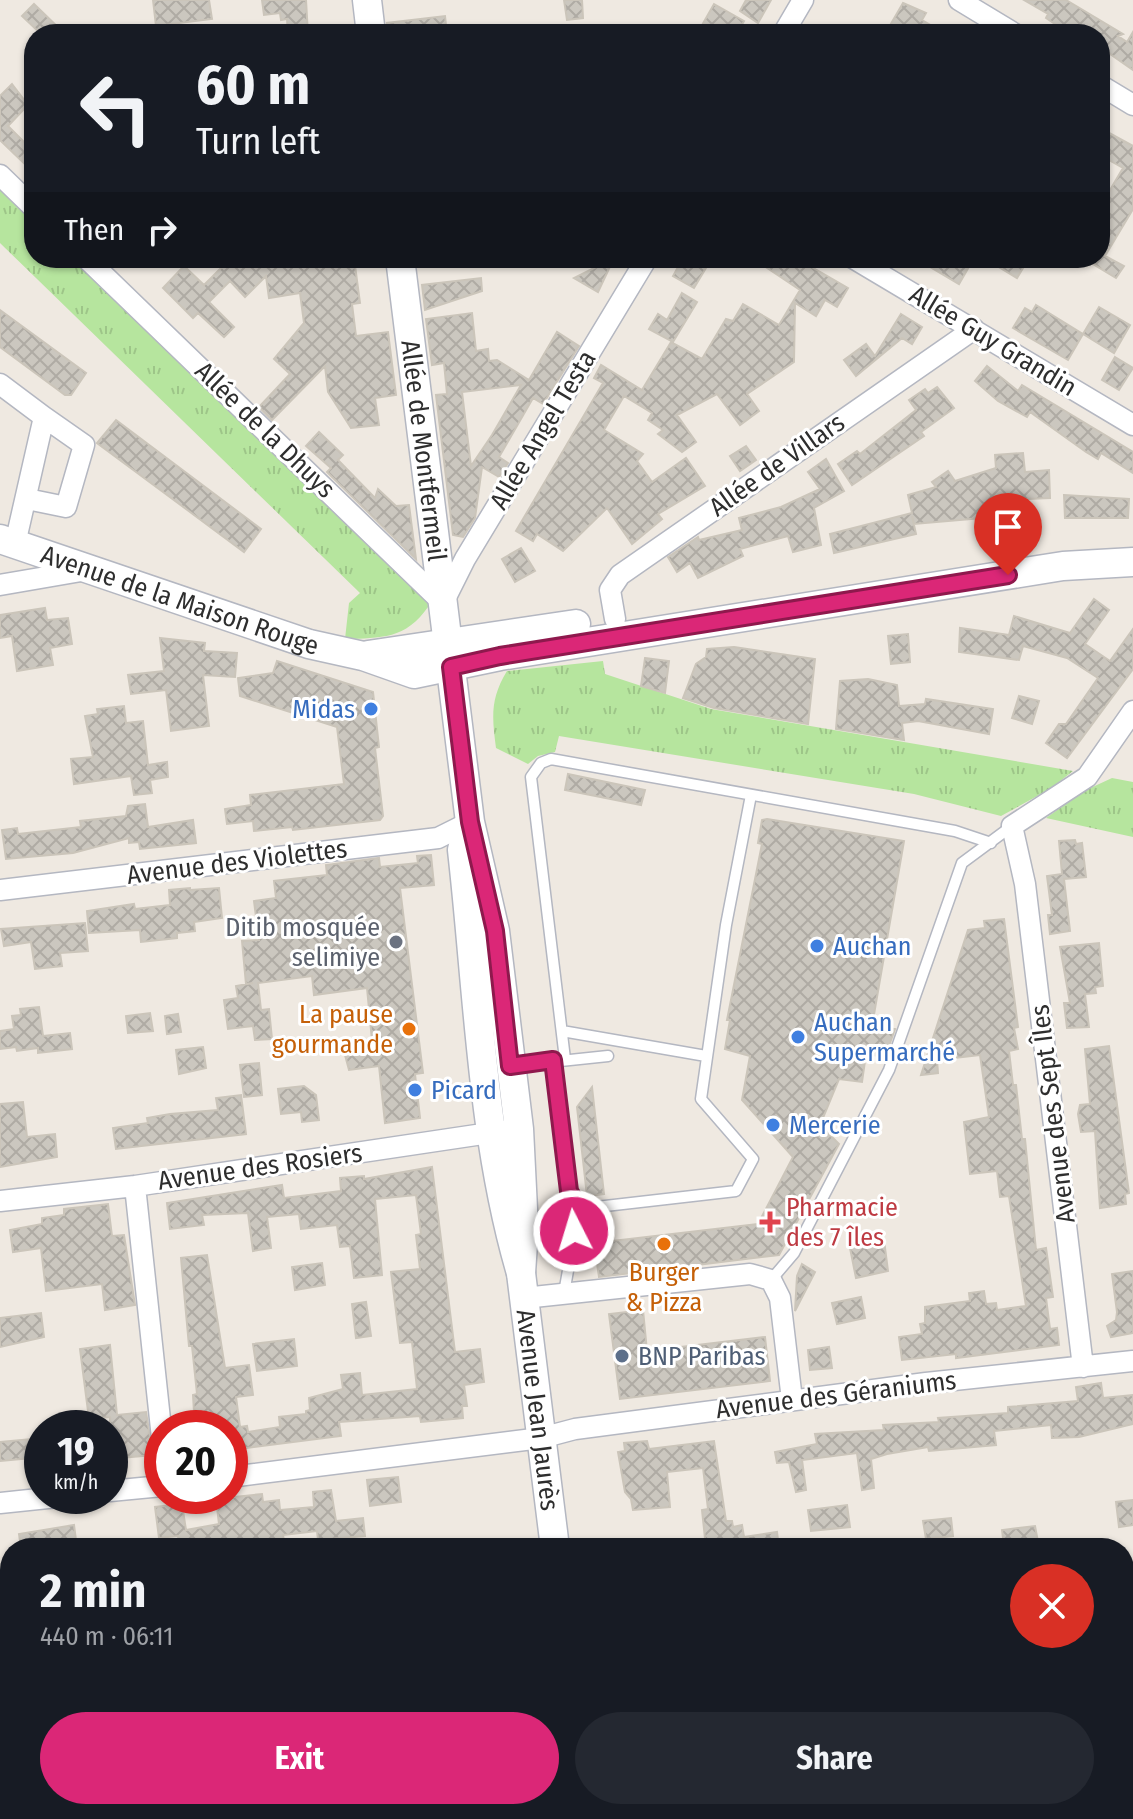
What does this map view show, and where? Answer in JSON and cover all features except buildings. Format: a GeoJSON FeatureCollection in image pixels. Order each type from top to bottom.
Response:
{"type":"FeatureCollection","features":[{"type":"Feature","properties":{"kind":"main road"},"geometry":{"type":"LineString","coordinates":[[367,0],[370,24]]}},
{"type":"Feature","properties":{"kind":"main road","name":"Allée de Montfermeil"},"geometry":{"type":"LineString","coordinates":[[401,268],[450,655]]}},
{"type":"Feature","properties":{"kind":"main road","name":"Avenue de la Maison Rouge"},"geometry":{"type":"LineString","coordinates":[[7,541],[309,644],[363,656],[450,655]]}},
{"type":"Feature","properties":{"kind":"main road"},"geometry":{"type":"LineString","coordinates":[[450,655],[615,619],[1050,553],[1133,546]]}},
{"type":"Feature","properties":{"kind":"main road"},"geometry":{"type":"LineString","coordinates":[[450,655],[500,656],[1063,566],[1133,562]]}},
{"type":"Feature","properties":{"kind":"main road","name":"Avenue Jean Jaurès"},"geometry":{"type":"LineString","coordinates":[[450,655],[470,822],[488,888],[506,1131]]}},
{"type":"Feature","properties":{"kind":"main road","name":"Avenue Jean Jaurès"},"geometry":{"type":"LineString","coordinates":[[470,822],[462,850],[475,977],[524,1229],[523,1285],[554,1538]]}},
{"type":"Feature","properties":{"kind":"street"},"geometry":{"type":"LineString","coordinates":[[789,24],[803,0]]}},
{"type":"Feature","properties":{"kind":"street"},"geometry":{"type":"LineString","coordinates":[[959,0],[999,24]]}},
{"type":"Feature","properties":{"kind":"street"},"geometry":{"type":"LineString","coordinates":[[1110,91],[1133,105]]}},
{"type":"Feature","properties":{"kind":"street"},"geometry":{"type":"LineString","coordinates":[[0,175],[24,198]]}},
{"type":"Feature","properties":{"kind":"street","name":"Allée de la Dhuys"},"geometry":{"type":"LineString","coordinates":[[96,268],[443,603]]}},
{"type":"Feature","properties":{"kind":"street","name":"Allée Angel Testa"},"geometry":{"type":"LineString","coordinates":[[443,603],[465,559],[641,268]]}},
{"type":"Feature","properties":{"kind":"street","name":"Allée Guy Grandin"},"geometry":{"type":"LineString","coordinates":[[870,268],[1133,425]]}},
{"type":"Feature","properties":{"kind":"street","name":"Allée de Villars"},"geometry":{"type":"LineString","coordinates":[[615,619],[610,590],[620,575],[974,329]]}},
{"type":"Feature","properties":{"kind":"street"},"geometry":{"type":"LineString","coordinates":[[0,384],[84,445],[66,507],[27,499]]}},
{"type":"Feature","properties":{"kind":"street"},"geometry":{"type":"LineString","coordinates":[[7,541],[27,499],[44,417]]}},
{"type":"Feature","properties":{"kind":"street"},"geometry":{"type":"LineString","coordinates":[[0,585],[91,569]]}},
{"type":"Feature","properties":{"kind":"street"},"geometry":{"type":"LineString","coordinates":[[1012,826],[1087,777],[1133,711]]}},
{"type":"Feature","properties":{"kind":"street","name":"Avenue des Violettes"},"geometry":{"type":"LineString","coordinates":[[0,890],[438,838],[470,822]]}},
{"type":"Feature","properties":{"kind":"street","name":"Avenue des Sept Îles"},"geometry":{"type":"LineString","coordinates":[[1012,826],[1025,884],[1083,1367]]}},
{"type":"Feature","properties":{"kind":"street","name":"Avenue des Rosiers"},"geometry":{"type":"LineString","coordinates":[[0,1201],[135,1186],[506,1131]]}},
{"type":"Feature","properties":{"kind":"street"},"geometry":{"type":"LineString","coordinates":[[135,1186],[159,1410]]}},
{"type":"Feature","properties":{"kind":"street"},"geometry":{"type":"LineString","coordinates":[[523,1285],[564,1293],[750,1274],[771,1280],[780,1298],[792,1400]]}},
{"type":"Feature","properties":{"kind":"street","name":"Avenue des Géraniums"},"geometry":{"type":"LineString","coordinates":[[248,1475],[541,1438],[575,1429],[792,1400],[1133,1361]]}},
{"type":"Feature","properties":{"kind":"street"},"geometry":{"type":"LineString","coordinates":[[0,1503],[24,1500]]}},
{"type":"Feature","properties":{"kind":"lane"},"geometry":{"type":"LineString","coordinates":[[564,1293],[579,1209],[569,1191],[559,1060],[562,1031],[531,777],[534,769],[551,759],[955,831],[991,843]]}},
{"type":"Feature","properties":{"kind":"lane"},"geometry":{"type":"LineString","coordinates":[[579,1209],[736,1191],[753,1159],[701,1099],[751,795]]}},
{"type":"Feature","properties":{"kind":"lane"},"geometry":{"type":"LineString","coordinates":[[771,1280],[794,1253],[889,1070],[962,863],[1012,826]]}},
{"type":"Feature","properties":{"kind":"lane"},"geometry":{"type":"LineString","coordinates":[[475,977],[489,1004],[493,1033]]}},
{"type":"Feature","properties":{"kind":"lane"},"geometry":{"type":"LineString","coordinates":[[562,1031],[706,1056]]}},
{"type":"Feature","properties":{"kind":"lane"},"geometry":{"type":"LineString","coordinates":[[503,1064],[608,1056]]}},
{"type":"Feature","properties":{"kind":"green space"},"geometry":{"type":"Polygon","coordinates":[[[0,175],[24,198],[24,266],[0,243],[0,175]]]}},
{"type":"Feature","properties":{"kind":"green space"},"geometry":{"type":"Polygon","coordinates":[[[26,268],[96,268],[426,585],[428,607],[411,625],[392,635],[345,639],[349,603],[360,593],[26,268]]]}},
{"type":"Feature","properties":{"kind":"green space"},"geometry":{"type":"Polygon","coordinates":[[[603,661],[605,674],[711,709],[1073,771],[1050,789],[1001,816],[914,794],[559,736],[555,752],[538,756],[528,764],[496,748],[494,708],[507,671],[603,661]]]}},
{"type":"Feature","properties":{"kind":"green space"},"geometry":{"type":"Polygon","coordinates":[[[1112,778],[1133,782],[1133,837],[1046,818],[1084,791],[1112,778]]]}},
{"type":"Feature","properties":{"kind":"place","name":"Midas"},"geometry":{"type":"Point","coordinates":[371,709]}},
{"type":"Feature","properties":{"kind":"place","name":"Ditib mosquée selimiye"},"geometry":{"type":"Point","coordinates":[396,942]}},
{"type":"Feature","properties":{"kind":"place","name":"Auchan"},"geometry":{"type":"Point","coordinates":[817,946]}},
{"type":"Feature","properties":{"kind":"place","name":"La pause gourmande"},"geometry":{"type":"Point","coordinates":[409,1029]}},
{"type":"Feature","properties":{"kind":"place","name":"Auchan Supermarché"},"geometry":{"type":"Point","coordinates":[798,1037]}},
{"type":"Feature","properties":{"kind":"place","name":"Picard"},"geometry":{"type":"Point","coordinates":[415,1090]}},
{"type":"Feature","properties":{"kind":"place","name":"Mercerie"},"geometry":{"type":"Point","coordinates":[773,1125]}},
{"type":"Feature","properties":{"kind":"place","name":"Pharmacie des 7 îles"},"geometry":{"type":"Point","coordinates":[770,1222]}},
{"type":"Feature","properties":{"kind":"place","name":"Burger & Pizza"},"geometry":{"type":"Point","coordinates":[664,1244]}},
{"type":"Feature","properties":{"kind":"place","name":"BNP Paribas"},"geometry":{"type":"Point","coordinates":[622,1356]}},
{"type":"Feature","properties":{"kind":"route"},"geometry":{"type":"LineString","coordinates":[[574,1231],[579,1209],[569,1191],[553,1060],[510,1066],[495,931],[488,888],[470,822],[451,667],[500,656],[1008,575]]}}]}
